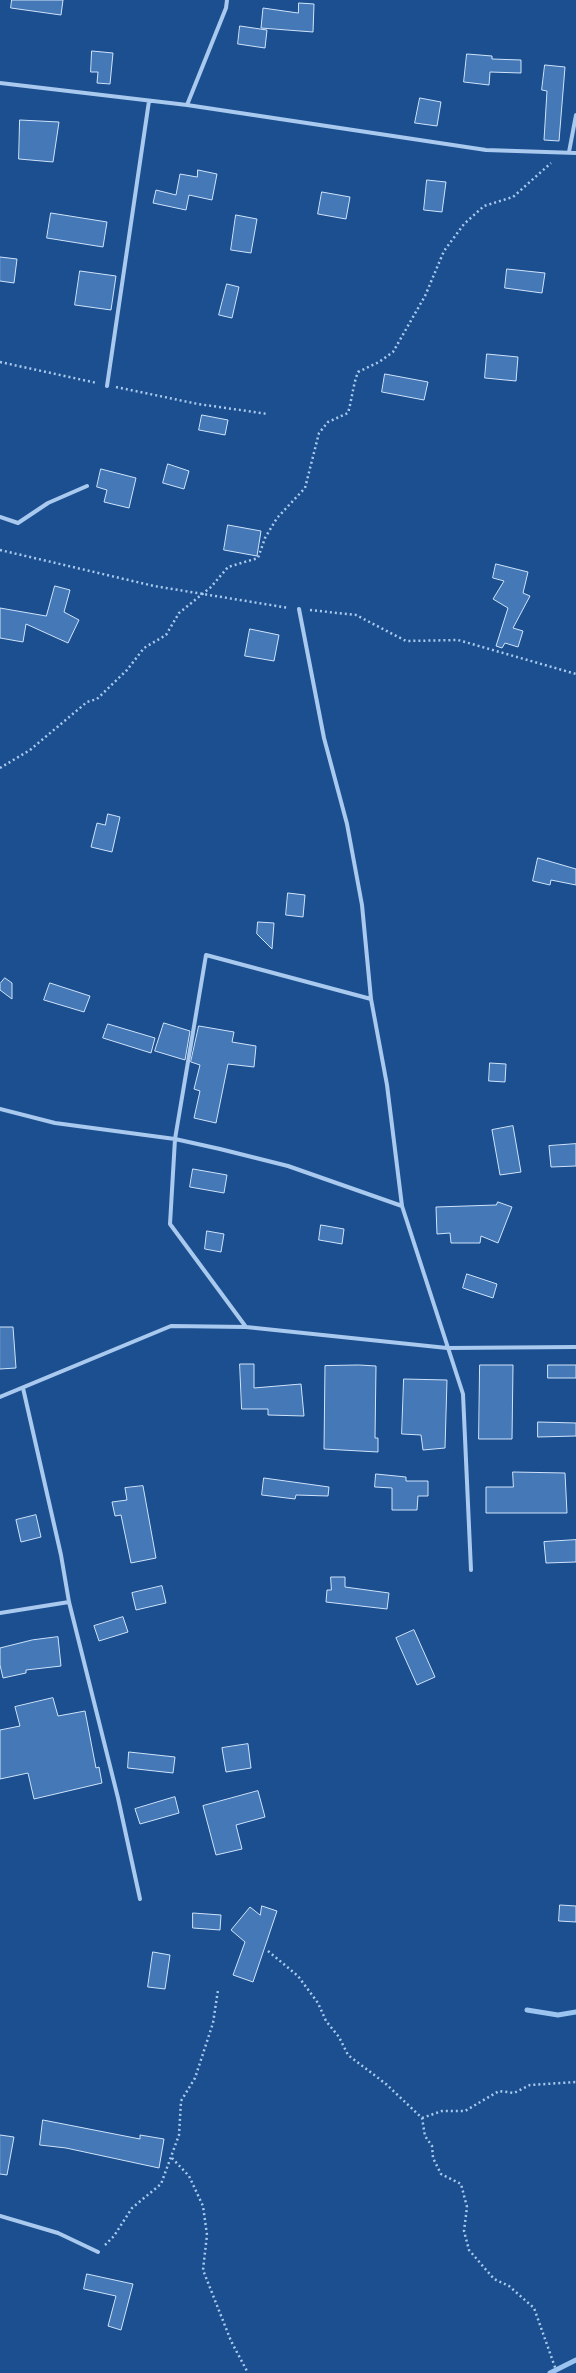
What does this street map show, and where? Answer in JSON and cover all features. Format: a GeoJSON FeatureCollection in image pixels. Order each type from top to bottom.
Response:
{"type":"FeatureCollection","features":[{"type":"Feature","properties":{"kind":"street"},"geometry":{"type":"LineString","coordinates":[[187,105],[226,8],[227,0]]}},
{"type":"Feature","properties":{"kind":"street"},"geometry":{"type":"LineString","coordinates":[[0,83],[187,105],[486,150],[576,153]]}},
{"type":"Feature","properties":{"kind":"street"},"geometry":{"type":"LineString","coordinates":[[107,386],[149,101]]}},
{"type":"Feature","properties":{"kind":"street"},"geometry":{"type":"LineString","coordinates":[[569,152],[576,116]]}},
{"type":"Feature","properties":{"kind":"street"},"geometry":{"type":"LineString","coordinates":[[0,517],[18,523],[48,503],[87,486]]}},
{"type":"Feature","properties":{"kind":"street"},"geometry":{"type":"LineString","coordinates":[[299,609],[324,738],[347,824],[361,898],[371,999],[387,1085],[402,1206],[463,1394],[471,1570]]}},
{"type":"Feature","properties":{"kind":"street"},"geometry":{"type":"LineString","coordinates":[[246,1326],[170,1224],[175,1139],[206,955],[371,999]]}},
{"type":"Feature","properties":{"kind":"street"},"geometry":{"type":"LineString","coordinates":[[0,1109],[55,1122],[175,1139],[288,1166],[402,1206]]}},
{"type":"Feature","properties":{"kind":"street"},"geometry":{"type":"LineString","coordinates":[[0,1397],[171,1326],[246,1326],[447,1348],[576,1347]]}},
{"type":"Feature","properties":{"kind":"street"},"geometry":{"type":"LineString","coordinates":[[23,1388],[61,1555],[69,1602],[118,1798],[140,1899]]}},
{"type":"Feature","properties":{"kind":"street"},"geometry":{"type":"LineString","coordinates":[[0,1614],[69,1602]]}},
{"type":"Feature","properties":{"kind":"street"},"geometry":{"type":"LineString","coordinates":[[0,2216],[58,2233],[98,2252]]}},
{"type":"Feature","properties":{"kind":"path"},"geometry":{"type":"LineString","coordinates":[[0,768],[30,750],[87,702],[97,699],[127,670],[144,648],[166,635],[179,613],[211,587],[228,567],[258,558],[265,538],[277,518],[305,488],[319,433],[328,422],[348,413],[354,395],[353,385],[358,372],[379,362],[393,352],[425,296],[444,251],[464,224],[484,206],[513,197],[550,164],[556,162]]}},
{"type":"Feature","properties":{"kind":"path"},"geometry":{"type":"LineString","coordinates":[[0,362],[107,386],[198,404],[268,414]]}},
{"type":"Feature","properties":{"kind":"path"},"geometry":{"type":"LineString","coordinates":[[268,1951],[298,1976],[318,2003],[326,2021],[339,2036],[348,2055],[386,2084],[422,2118],[425,2136],[432,2146],[433,2158],[441,2174],[461,2184],[467,2207],[464,2231],[469,2250],[494,2279],[509,2286],[534,2308],[556,2370]]}},
{"type":"Feature","properties":{"kind":"path"},"geometry":{"type":"LineString","coordinates":[[98,2252],[114,2236],[132,2208],[161,2184],[172,2158],[179,2135],[181,2101],[195,2078],[213,2023],[218,1990]]}},
{"type":"Feature","properties":{"kind":"path"},"geometry":{"type":"LineString","coordinates":[[422,2118],[442,2110],[465,2111],[499,2091],[514,2093],[530,2085],[576,2082]]}},
{"type":"Feature","properties":{"kind":"path"},"geometry":{"type":"LineString","coordinates":[[172,2158],[189,2176],[203,2206],[207,2235],[203,2270],[231,2341],[248,2373]]}},
{"type":"Feature","properties":{"kind":"building"},"geometry":{"type":"Polygon","coordinates":[[[12,0],[63,0],[61,15],[11,8],[12,0]]]}},
{"type":"Feature","properties":{"kind":"building"},"geometry":{"type":"Polygon","coordinates":[[[299,3],[314,4],[313,32],[261,28],[263,8],[298,13],[299,3]]]}},
{"type":"Feature","properties":{"kind":"building"},"geometry":{"type":"Polygon","coordinates":[[[240,26],[267,30],[265,48],[238,44],[240,26]]]}},
{"type":"Feature","properties":{"kind":"building"},"geometry":{"type":"Polygon","coordinates":[[[92,51],[113,53],[110,84],[97,83],[98,72],[91,72],[92,51]]]}},
{"type":"Feature","properties":{"kind":"building"},"geometry":{"type":"Polygon","coordinates":[[[467,54],[492,56],[492,59],[521,60],[521,73],[490,72],[489,85],[464,82],[467,54]]]}},
{"type":"Feature","properties":{"kind":"building"},"geometry":{"type":"Polygon","coordinates":[[[545,65],[565,67],[559,141],[544,140],[547,91],[542,90],[545,65]]]}},
{"type":"Feature","properties":{"kind":"building"},"geometry":{"type":"Polygon","coordinates":[[[420,98],[441,102],[437,126],[415,123],[420,98]]]}},
{"type":"Feature","properties":{"kind":"building"},"geometry":{"type":"Polygon","coordinates":[[[20,120],[59,122],[53,162],[19,159],[20,120]]]}},
{"type":"Feature","properties":{"kind":"building"},"geometry":{"type":"Polygon","coordinates":[[[198,170],[217,174],[212,200],[189,195],[186,210],[153,203],[156,190],[176,195],[180,174],[197,177],[198,170]]]}},
{"type":"Feature","properties":{"kind":"building"},"geometry":{"type":"Polygon","coordinates":[[[427,180],[446,182],[442,212],[424,210],[427,180]]]}},
{"type":"Feature","properties":{"kind":"building"},"geometry":{"type":"Polygon","coordinates":[[[322,192],[350,197],[346,219],[318,214],[322,192]]]}},
{"type":"Feature","properties":{"kind":"building"},"geometry":{"type":"Polygon","coordinates":[[[51,213],[107,222],[103,247],[47,238],[51,213]]]}},
{"type":"Feature","properties":{"kind":"building"},"geometry":{"type":"Polygon","coordinates":[[[236,215],[257,219],[251,253],[231,250],[236,215]]]}},
{"type":"Feature","properties":{"kind":"building"},"geometry":{"type":"Polygon","coordinates":[[[0,257],[17,259],[14,283],[0,281],[0,257]]]}},
{"type":"Feature","properties":{"kind":"building"},"geometry":{"type":"Polygon","coordinates":[[[507,269],[545,273],[542,293],[505,288],[507,269]]]}},
{"type":"Feature","properties":{"kind":"building"},"geometry":{"type":"Polygon","coordinates":[[[80,271],[116,276],[111,310],[75,305],[80,271]]]}},
{"type":"Feature","properties":{"kind":"building"},"geometry":{"type":"Polygon","coordinates":[[[227,284],[239,287],[232,318],[219,315],[227,284]]]}},
{"type":"Feature","properties":{"kind":"building"},"geometry":{"type":"Polygon","coordinates":[[[487,354],[518,357],[516,381],[485,378],[487,354]]]}},
{"type":"Feature","properties":{"kind":"building"},"geometry":{"type":"Polygon","coordinates":[[[385,374],[428,382],[424,400],[382,392],[385,374]]]}},
{"type":"Feature","properties":{"kind":"building"},"geometry":{"type":"Polygon","coordinates":[[[202,415],[228,420],[225,435],[199,430],[202,415]]]}},
{"type":"Feature","properties":{"kind":"building"},"geometry":{"type":"Polygon","coordinates":[[[168,464],[189,471],[184,489],[163,483],[168,464]]]}},
{"type":"Feature","properties":{"kind":"building"},"geometry":{"type":"Polygon","coordinates":[[[101,469],[136,478],[129,508],[104,502],[107,490],[97,487],[101,469]]]}},
{"type":"Feature","properties":{"kind":"building"},"geometry":{"type":"Polygon","coordinates":[[[228,525],[261,531],[257,556],[224,550],[228,525]]]}},
{"type":"Feature","properties":{"kind":"building"},"geometry":{"type":"Polygon","coordinates":[[[496,564],[528,572],[523,593],[530,596],[513,628],[523,631],[518,647],[505,643],[502,648],[496,646],[508,608],[493,599],[504,581],[493,578],[496,564]]]}},
{"type":"Feature","properties":{"kind":"building"},"geometry":{"type":"Polygon","coordinates":[[[55,586],[70,590],[64,612],[79,620],[68,643],[26,624],[23,642],[0,638],[0,608],[46,616],[55,586]]]}},
{"type":"Feature","properties":{"kind":"building"},"geometry":{"type":"Polygon","coordinates":[[[250,629],[279,635],[274,661],[245,656],[250,629]]]}},
{"type":"Feature","properties":{"kind":"building"},"geometry":{"type":"Polygon","coordinates":[[[108,814],[120,817],[112,852],[91,847],[97,823],[105,825],[108,814]]]}},
{"type":"Feature","properties":{"kind":"building"},"geometry":{"type":"Polygon","coordinates":[[[538,858],[576,869],[576,885],[551,880],[550,885],[533,881],[538,858]]]}},
{"type":"Feature","properties":{"kind":"building"},"geometry":{"type":"Polygon","coordinates":[[[288,893],[305,895],[303,917],[286,915],[288,893]]]}},
{"type":"Feature","properties":{"kind":"building"},"geometry":{"type":"Polygon","coordinates":[[[258,922],[274,923],[272,949],[257,934],[258,922]]]}},
{"type":"Feature","properties":{"kind":"building"},"geometry":{"type":"Polygon","coordinates":[[[5,978],[12,983],[12,999],[0,990],[0,984],[5,978]]]}},
{"type":"Feature","properties":{"kind":"building"},"geometry":{"type":"Polygon","coordinates":[[[50,983],[90,996],[84,1012],[44,1000],[50,983]]]}},
{"type":"Feature","properties":{"kind":"building"},"geometry":{"type":"Polygon","coordinates":[[[164,1023],[190,1031],[185,1060],[155,1051],[164,1023]]]}},
{"type":"Feature","properties":{"kind":"building"},"geometry":{"type":"Polygon","coordinates":[[[108,1024],[155,1038],[151,1053],[103,1038],[108,1024]]]}},
{"type":"Feature","properties":{"kind":"building"},"geometry":{"type":"Polygon","coordinates":[[[199,1026],[234,1032],[232,1042],[256,1046],[254,1067],[228,1064],[216,1123],[194,1118],[200,1091],[194,1089],[200,1065],[191,1062],[199,1026]]]}},
{"type":"Feature","properties":{"kind":"building"},"geometry":{"type":"Polygon","coordinates":[[[490,1063],[506,1064],[505,1082],[489,1081],[490,1063]]]}},
{"type":"Feature","properties":{"kind":"building"},"geometry":{"type":"Polygon","coordinates":[[[513,1126],[521,1172],[500,1175],[492,1130],[513,1126]]]}},
{"type":"Feature","properties":{"kind":"building"},"geometry":{"type":"Polygon","coordinates":[[[576,1144],[576,1166],[551,1167],[549,1146],[576,1144]]]}},
{"type":"Feature","properties":{"kind":"building"},"geometry":{"type":"Polygon","coordinates":[[[193,1169],[227,1175],[224,1193],[190,1187],[193,1169]]]}},
{"type":"Feature","properties":{"kind":"building"},"geometry":{"type":"Polygon","coordinates":[[[498,1202],[512,1207],[498,1243],[481,1236],[480,1243],[451,1243],[450,1233],[437,1234],[436,1207],[496,1205],[498,1202]]]}},
{"type":"Feature","properties":{"kind":"building"},"geometry":{"type":"Polygon","coordinates":[[[321,1225],[344,1229],[342,1244],[319,1240],[321,1225]]]}},
{"type":"Feature","properties":{"kind":"building"},"geometry":{"type":"Polygon","coordinates":[[[207,1231],[224,1234],[221,1252],[205,1249],[207,1231]]]}},
{"type":"Feature","properties":{"kind":"building"},"geometry":{"type":"Polygon","coordinates":[[[467,1274],[497,1284],[493,1298],[463,1288],[467,1274]]]}},
{"type":"Feature","properties":{"kind":"building"},"geometry":{"type":"Polygon","coordinates":[[[0,1327],[13,1327],[16,1368],[0,1369],[0,1327]]]}},
{"type":"Feature","properties":{"kind":"building"},"geometry":{"type":"Polygon","coordinates":[[[240,1364],[254,1364],[254,1388],[301,1384],[304,1416],[268,1415],[268,1409],[242,1409],[240,1364]]]}},
{"type":"Feature","properties":{"kind":"building"},"geometry":{"type":"Polygon","coordinates":[[[480,1365],[513,1365],[512,1439],[479,1439],[480,1365]]]}},
{"type":"Feature","properties":{"kind":"building"},"geometry":{"type":"Polygon","coordinates":[[[548,1365],[576,1365],[576,1378],[548,1378],[548,1365]]]}},
{"type":"Feature","properties":{"kind":"building"},"geometry":{"type":"Polygon","coordinates":[[[325,1366],[376,1366],[375,1438],[378,1438],[378,1452],[324,1449],[325,1366]]]}},
{"type":"Feature","properties":{"kind":"building"},"geometry":{"type":"Polygon","coordinates":[[[404,1379],[447,1380],[445,1448],[423,1450],[421,1435],[402,1434],[404,1379]]]}},
{"type":"Feature","properties":{"kind":"building"},"geometry":{"type":"Polygon","coordinates":[[[538,1422],[576,1423],[576,1436],[538,1437],[538,1422]]]}},
{"type":"Feature","properties":{"kind":"building"},"geometry":{"type":"Polygon","coordinates":[[[513,1472],[565,1473],[567,1513],[486,1513],[486,1487],[513,1487],[513,1472]]]}},
{"type":"Feature","properties":{"kind":"building"},"geometry":{"type":"Polygon","coordinates":[[[376,1474],[406,1477],[406,1481],[428,1481],[428,1496],[418,1496],[417,1510],[392,1510],[392,1488],[375,1487],[376,1474]]]}},
{"type":"Feature","properties":{"kind":"building"},"geometry":{"type":"Polygon","coordinates":[[[264,1478],[329,1487],[328,1496],[296,1495],[295,1499],[262,1495],[264,1478]]]}},
{"type":"Feature","properties":{"kind":"building"},"geometry":{"type":"Polygon","coordinates":[[[143,1486],[156,1558],[131,1563],[121,1515],[115,1516],[112,1502],[127,1500],[125,1488],[143,1486]]]}},
{"type":"Feature","properties":{"kind":"building"},"geometry":{"type":"Polygon","coordinates":[[[36,1515],[41,1537],[21,1542],[16,1520],[36,1515]]]}},
{"type":"Feature","properties":{"kind":"building"},"geometry":{"type":"Polygon","coordinates":[[[576,1540],[576,1562],[546,1563],[544,1542],[576,1540]]]}},
{"type":"Feature","properties":{"kind":"building"},"geometry":{"type":"Polygon","coordinates":[[[331,1577],[345,1577],[345,1587],[389,1593],[387,1609],[326,1602],[327,1590],[331,1590],[331,1577]]]}},
{"type":"Feature","properties":{"kind":"building"},"geometry":{"type":"Polygon","coordinates":[[[162,1586],[166,1603],[136,1610],[132,1593],[162,1586]]]}},
{"type":"Feature","properties":{"kind":"building"},"geometry":{"type":"Polygon","coordinates":[[[123,1617],[128,1632],[99,1641],[94,1626],[123,1617]]]}},
{"type":"Feature","properties":{"kind":"building"},"geometry":{"type":"Polygon","coordinates":[[[414,1630],[435,1677],[417,1685],[396,1638],[414,1630]]]}},
{"type":"Feature","properties":{"kind":"building"},"geometry":{"type":"Polygon","coordinates":[[[58,1637],[61,1666],[26,1670],[26,1673],[3,1678],[0,1665],[0,1648],[32,1640],[58,1637]]]}},
{"type":"Feature","properties":{"kind":"building"},"geometry":{"type":"Polygon","coordinates":[[[53,1698],[58,1716],[85,1711],[96,1768],[99,1767],[102,1783],[34,1799],[28,1773],[0,1779],[0,1730],[20,1726],[15,1707],[53,1698]]]}},
{"type":"Feature","properties":{"kind":"building"},"geometry":{"type":"Polygon","coordinates":[[[248,1744],[251,1768],[226,1772],[222,1748],[248,1744]]]}},
{"type":"Feature","properties":{"kind":"building"},"geometry":{"type":"Polygon","coordinates":[[[129,1752],[175,1757],[173,1773],[128,1768],[129,1752]]]}},
{"type":"Feature","properties":{"kind":"building"},"geometry":{"type":"Polygon","coordinates":[[[258,1791],[265,1817],[236,1825],[242,1849],[216,1855],[203,1806],[258,1791]]]}},
{"type":"Feature","properties":{"kind":"building"},"geometry":{"type":"Polygon","coordinates":[[[175,1797],[179,1813],[140,1824],[135,1809],[175,1797]]]}},
{"type":"Feature","properties":{"kind":"building"},"geometry":{"type":"Polygon","coordinates":[[[560,1905],[576,1906],[576,1922],[559,1921],[560,1905]]]}},
{"type":"Feature","properties":{"kind":"building"},"geometry":{"type":"Polygon","coordinates":[[[262,1906],[277,1911],[253,1982],[233,1975],[245,1942],[231,1930],[250,1907],[260,1915],[262,1906]]]}},
{"type":"Feature","properties":{"kind":"building"},"geometry":{"type":"Polygon","coordinates":[[[193,1913],[221,1915],[220,1930],[193,1928],[193,1913]]]}},
{"type":"Feature","properties":{"kind":"building"},"geometry":{"type":"Polygon","coordinates":[[[153,1952],[170,1955],[165,1989],[148,1987],[153,1952]]]}},
{"type":"Feature","properties":{"kind":"building"},"geometry":{"type":"Polygon","coordinates":[[[43,2120],[140,2139],[140,2135],[164,2139],[159,2168],[66,2148],[40,2145],[43,2120]]]}},
{"type":"Feature","properties":{"kind":"building"},"geometry":{"type":"Polygon","coordinates":[[[0,2135],[14,2137],[7,2175],[0,2174],[0,2135]]]}},
{"type":"Feature","properties":{"kind":"building"},"geometry":{"type":"Polygon","coordinates":[[[87,2274],[133,2284],[121,2330],[108,2326],[116,2296],[84,2289],[87,2274]]]}},
{"type":"Feature","properties":{"kind":"waterway"},"geometry":{"type":"LineString","coordinates":[[527,2010],[558,2015],[576,2012]]}},
{"type":"Feature","properties":{"kind":"waterway"},"geometry":{"type":"LineString","coordinates":[[550,2373],[576,2360]]}}]}
